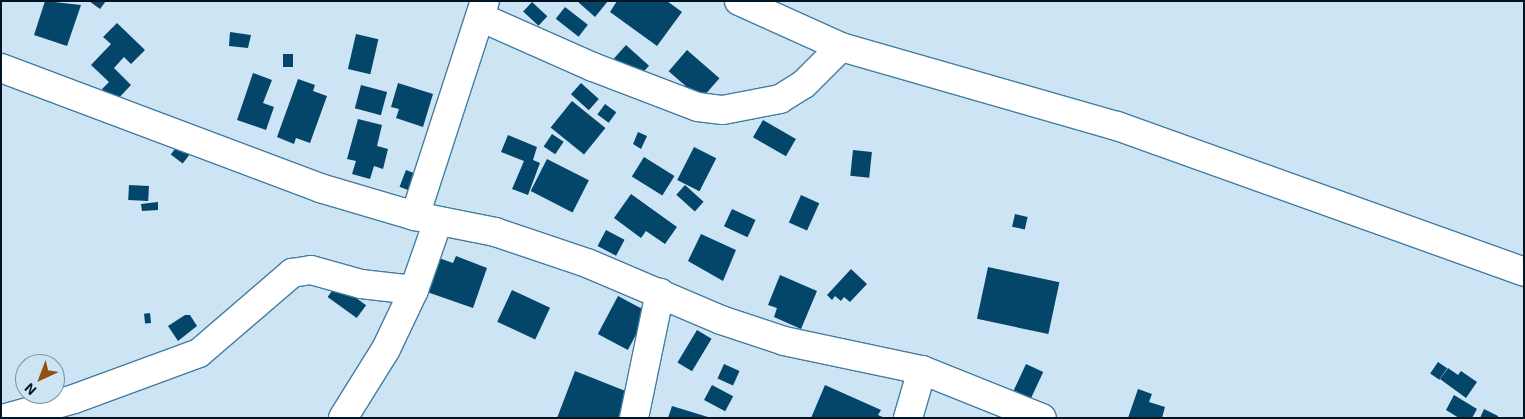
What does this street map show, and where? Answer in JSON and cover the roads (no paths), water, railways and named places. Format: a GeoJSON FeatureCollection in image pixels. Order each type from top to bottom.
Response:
{"type":"FeatureCollection","features":[{"type":"Feature","properties":{"kind":"street"},"geometry":{"type":"LineString","coordinates":[[739,1],[840,47],[1117,126],[1524,272]]}},
{"type":"Feature","properties":{"kind":"street"},"geometry":{"type":"LineString","coordinates":[[343,418],[382,357],[414,290],[426,219],[482,9],[593,67],[698,107],[723,110],[780,99],[804,84],[840,47]]}},
{"type":"Feature","properties":{"kind":"street"},"geometry":{"type":"LineString","coordinates":[[1,68],[320,188],[426,219],[495,232],[587,262],[721,320],[784,341],[922,370],[1042,418]]}},
{"type":"Feature","properties":{"kind":"street"},"geometry":{"type":"LineString","coordinates":[[6,418],[74,399],[199,353],[292,273],[311,270],[361,284],[414,290]]}},
{"type":"Feature","properties":{"kind":"street"},"geometry":{"type":"LineString","coordinates":[[634,418],[660,293]]}},
{"type":"Feature","properties":{"kind":"street"},"geometry":{"type":"LineString","coordinates":[[908,418],[922,370]]}}]}
